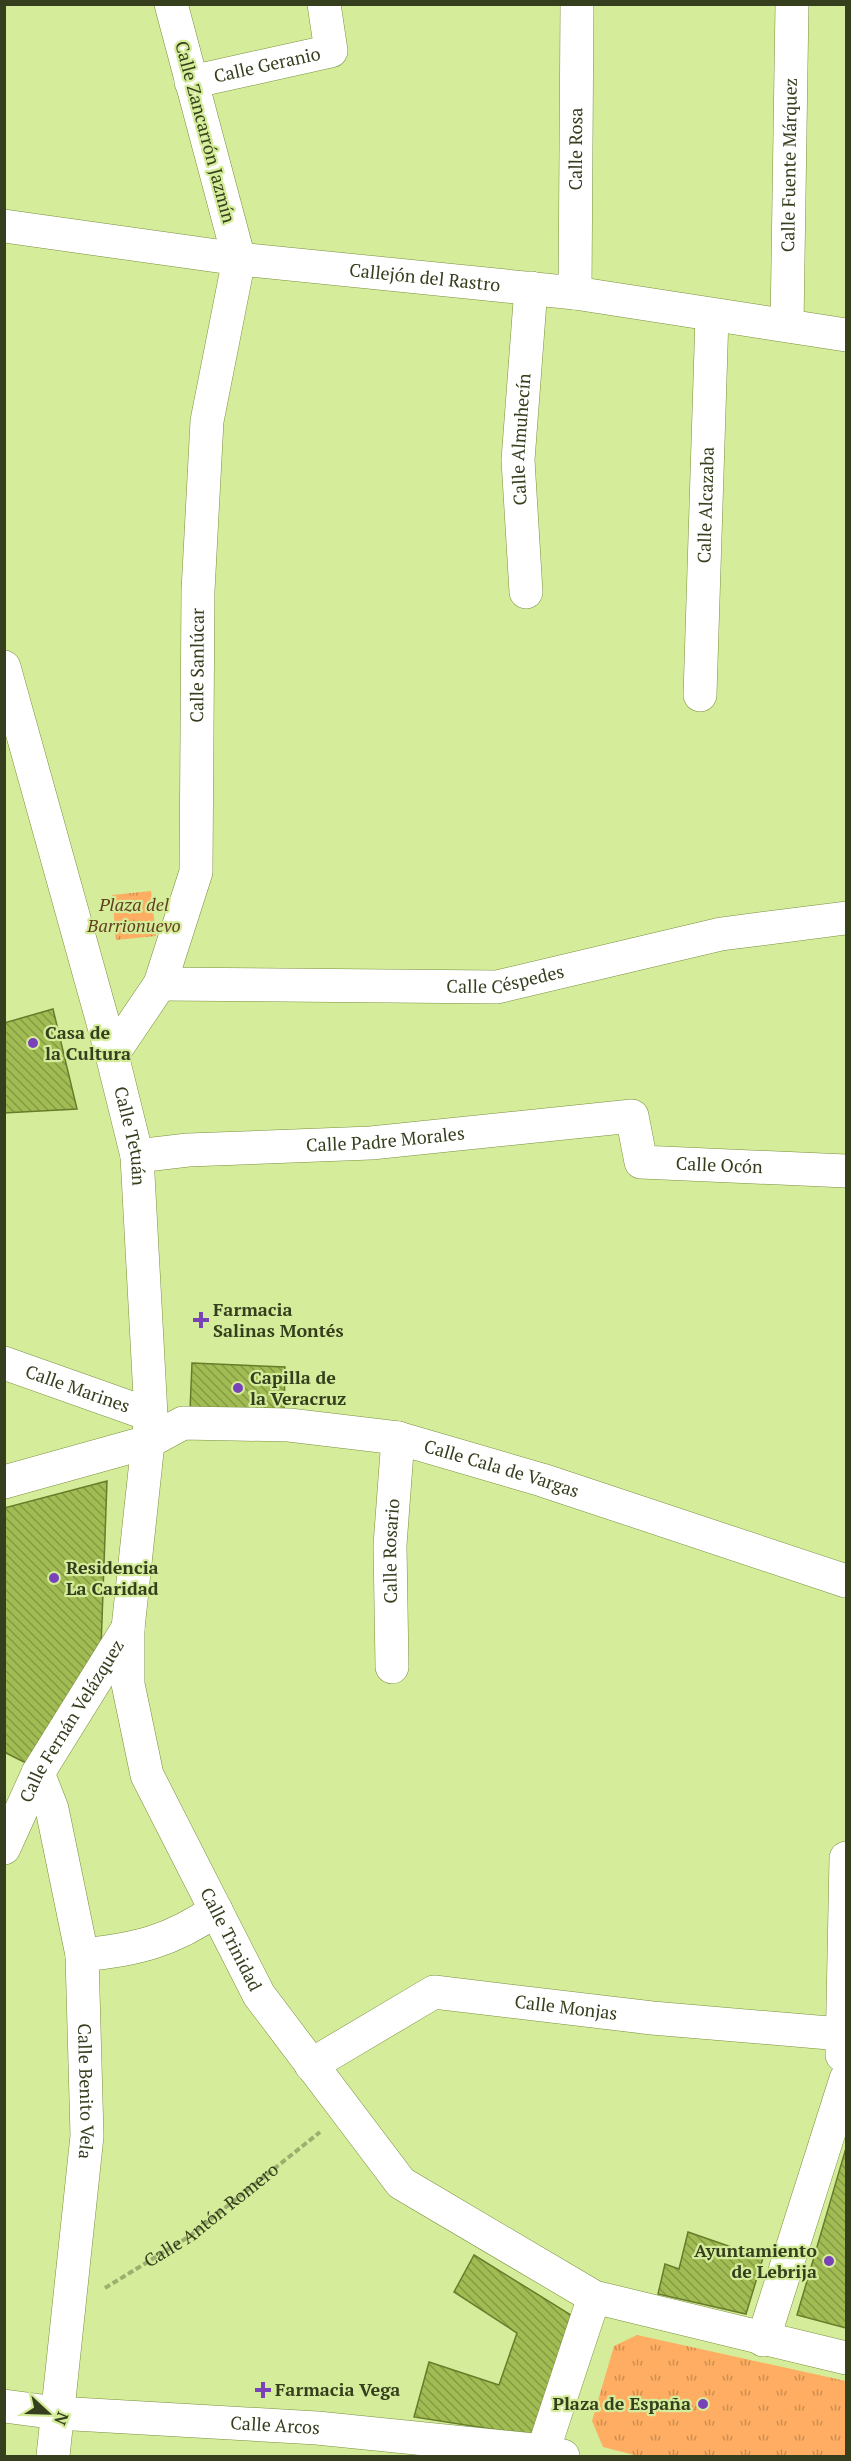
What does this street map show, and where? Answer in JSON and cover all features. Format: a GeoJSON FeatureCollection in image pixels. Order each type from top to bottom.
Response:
{"type":"FeatureCollection","features":[{"type":"Feature","properties":{"kind":"street","name":"Calle Zancarrón Jazmín"},"geometry":{"type":"LineString","coordinates":[[171,4],[239,259]]}},
{"type":"Feature","properties":{"kind":"street","name":"Calle Geranio"},"geometry":{"type":"LineString","coordinates":[[191,82],[331,51],[324,4]]}},
{"type":"Feature","properties":{"kind":"street","name":"Calle Rosa"},"geometry":{"type":"LineString","coordinates":[[575,292],[577,4]]}},
{"type":"Feature","properties":{"kind":"street","name":"Calle Fuente Márquez"},"geometry":{"type":"LineString","coordinates":[[787,325],[792,4]]}},
{"type":"Feature","properties":{"kind":"street","name":"Callejón del Rastro"},"geometry":{"type":"LineString","coordinates":[[4,226],[239,259],[575,292],[846,336]]}},
{"type":"Feature","properties":{"kind":"street","name":"Calle Sanlúcar"},"geometry":{"type":"LineString","coordinates":[[112,1055],[160,984],[196,872],[198,591],[207,421],[239,259]]}},
{"type":"Feature","properties":{"kind":"street","name":"Calle Almuhecín"},"geometry":{"type":"LineString","coordinates":[[526,591],[518,460],[531,288]]}},
{"type":"Feature","properties":{"kind":"street","name":"Calle Alcazaba"},"geometry":{"type":"LineString","coordinates":[[700,695],[712,315]]}},
{"type":"Feature","properties":{"kind":"street","name":"Calle Tetuán"},"geometry":{"type":"LineString","coordinates":[[5,671],[112,1055],[137,1156],[149,1428]]}},
{"type":"Feature","properties":{"kind":"street","name":"Calle Céspedes"},"geometry":{"type":"LineString","coordinates":[[160,984],[498,987],[721,934],[846,918]]}},
{"type":"Feature","properties":{"kind":"street","name":"Calle Padre Morales"},"geometry":{"type":"LineString","coordinates":[[137,1156],[188,1150],[371,1143],[632,1116]]}},
{"type":"Feature","properties":{"kind":"street","name":"Calle Ocón"},"geometry":{"type":"LineString","coordinates":[[632,1116],[641,1162],[846,1171]]}},
{"type":"Feature","properties":{"kind":"street","name":"Calle Marines"},"geometry":{"type":"LineString","coordinates":[[4,1363],[149,1428]]}},
{"type":"Feature","properties":{"kind":"street","name":"Calle Cala de Vargas"},"geometry":{"type":"LineString","coordinates":[[4,1482],[149,1428],[183,1423],[289,1425],[398,1438],[542,1480],[846,1581]]}},
{"type":"Feature","properties":{"kind":"street","name":"Calle Trinidad"},"geometry":{"type":"LineString","coordinates":[[149,1428],[128,1628],[128,1684],[147,1774],[259,1995],[401,2183],[594,2297]]}},
{"type":"Feature","properties":{"kind":"street","name":"Calle Rosario"},"geometry":{"type":"LineString","coordinates":[[392,1666],[390,1545],[398,1438]]}},
{"type":"Feature","properties":{"kind":"street","name":"Calle Fernán Velázquez"},"geometry":{"type":"LineString","coordinates":[[4,1848],[38,1773],[128,1628]]}},
{"type":"Feature","properties":{"kind":"street","name":"Calle Benito Vela"},"geometry":{"type":"LineString","coordinates":[[38,1773],[52,1809],[82,1955],[87,2136],[53,2457]]}},
{"type":"Feature","properties":{"kind":"street"},"geometry":{"type":"LineString","coordinates":[[763,2340],[845,2081],[841,2034],[846,1858]]}},
{"type":"Feature","properties":{"kind":"street"},"geometry":{"type":"LineString","coordinates":[[82,1955],[127,1951],[187,1930],[216,1910]]}},
{"type":"Feature","properties":{"kind":"street","name":"Calle Monjas"},"geometry":{"type":"LineString","coordinates":[[311,2065],[434,1992],[652,2018],[841,2034]]}},
{"type":"Feature","properties":{"kind":"street"},"geometry":{"type":"LineString","coordinates":[[549,2455],[594,2297],[763,2340],[846,2358]]}},
{"type":"Feature","properties":{"kind":"street","name":"Calle Arcos"},"geometry":{"type":"LineString","coordinates":[[4,2406],[57,2413],[317,2428],[549,2455]]}},
{"type":"Feature","properties":{"kind":"path","name":"Calle Antón Romero"},"geometry":{"type":"LineString","coordinates":[[70,2310],[190,2236],[346,2111]]}},
{"type":"Feature","properties":{"kind":"green space","name":"Plaza del Barrionuevo"},"geometry":{"type":"Polygon","coordinates":[[[151,891],[156,936],[116,940],[112,895],[151,891]]]}},
{"type":"Feature","properties":{"kind":"green space","name":"Plaza de España"},"geometry":{"type":"Polygon","coordinates":[[[637,2335],[846,2381],[846,2456],[638,2456],[603,2447],[592,2421],[614,2346],[637,2335]]]}},
{"type":"Feature","properties":{"kind":"building","name":"Casa de la Cultura"},"geometry":{"type":"Polygon","coordinates":[[[53,1009],[77,1109],[4,1113],[4,1023],[53,1009]]]}},
{"type":"Feature","properties":{"kind":"building","name":"Capilla de la Veracruz"},"geometry":{"type":"Polygon","coordinates":[[[192,1363],[285,1367],[284,1414],[190,1410],[192,1363]]]}},
{"type":"Feature","properties":{"kind":"building","name":"Residencia La Caridad"},"geometry":{"type":"Polygon","coordinates":[[[107,1481],[101,1648],[26,1763],[4,1752],[4,1508],[107,1481]]]}},
{"type":"Feature","properties":{"kind":"building","name":"Ayuntamiento de Lebrija"},"geometry":{"type":"Polygon","coordinates":[[[846,2148],[846,2328],[797,2315],[846,2148]]]}},
{"type":"Feature","properties":{"kind":"building"},"geometry":{"type":"Polygon","coordinates":[[[688,2232],[763,2258],[746,2314],[658,2294],[665,2264],[679,2269],[688,2232]]]}},
{"type":"Feature","properties":{"kind":"building"},"geometry":{"type":"Polygon","coordinates":[[[474,2255],[571,2315],[535,2436],[414,2417],[429,2362],[499,2385],[517,2333],[454,2292],[474,2255]]]}},
{"type":"Feature","properties":{"kind":"place","name":"Casa de la Cultura"},"geometry":{"type":"Point","coordinates":[33,1043]}},
{"type":"Feature","properties":{"kind":"place","name":"Farmacia Salinas Montés"},"geometry":{"type":"Point","coordinates":[201,1320]}},
{"type":"Feature","properties":{"kind":"place","name":"Capilla de la Veracruz"},"geometry":{"type":"Point","coordinates":[238,1388]}},
{"type":"Feature","properties":{"kind":"place","name":"Residencia La Caridad"},"geometry":{"type":"Point","coordinates":[54,1578]}},
{"type":"Feature","properties":{"kind":"place","name":"Ayuntamiento de Lebrija"},"geometry":{"type":"Point","coordinates":[829,2261]}},
{"type":"Feature","properties":{"kind":"place","name":"Farmacia Vega"},"geometry":{"type":"Point","coordinates":[263,2390]}},
{"type":"Feature","properties":{"kind":"place","name":"Plaza de España"},"geometry":{"type":"Point","coordinates":[703,2404]}}]}
